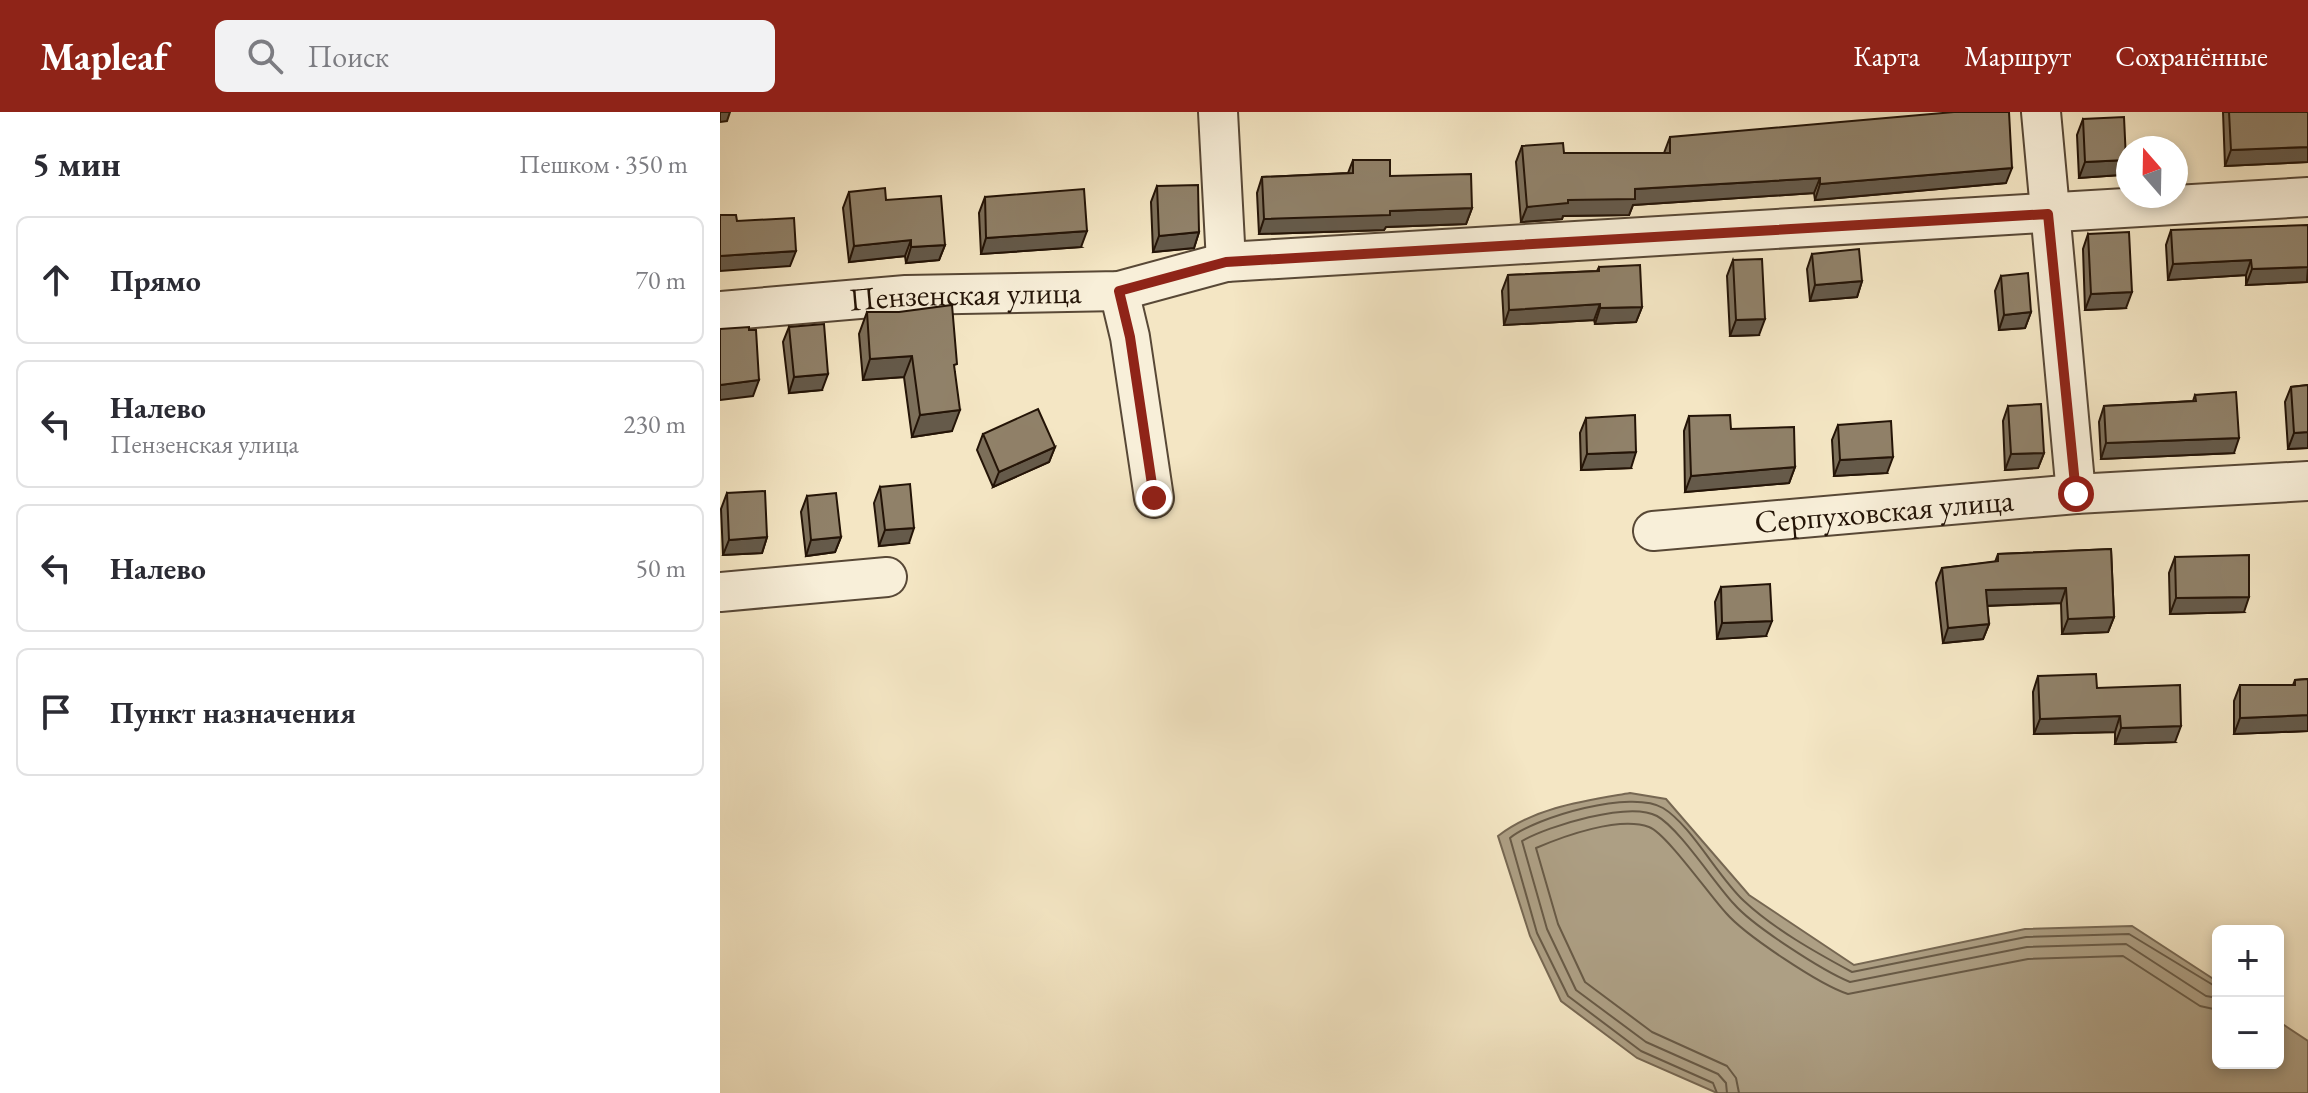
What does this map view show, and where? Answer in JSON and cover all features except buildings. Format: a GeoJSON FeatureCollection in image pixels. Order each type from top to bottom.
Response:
{"type":"FeatureCollection","features":[{"type":"Feature","properties":{"kind":"street"},"geometry":{"type":"LineString","coordinates":[[1218,112],[1226,262]]}},
{"type":"Feature","properties":{"kind":"street"},"geometry":{"type":"LineString","coordinates":[[2041,112],[2076,494]]}},
{"type":"Feature","properties":{"kind":"street","name":"Пензенская улица"},"geometry":{"type":"LineString","coordinates":[[720,311],[906,295],[1119,291],[1226,262],[2308,197]]}},
{"type":"Feature","properties":{"kind":"street"},"geometry":{"type":"LineString","coordinates":[[1119,291],[1130,337],[1154,498]]}},
{"type":"Feature","properties":{"kind":"street","name":"Серпуховская улица"},"geometry":{"type":"LineString","coordinates":[[1653,531],[2076,494],[2308,481]]}},
{"type":"Feature","properties":{"kind":"street"},"geometry":{"type":"LineString","coordinates":[[720,592],[887,577]]}},
{"type":"Feature","properties":{"kind":"water"},"geometry":{"type":"Polygon","coordinates":[[[1630,793],[1666,799],[1749,895],[1854,965],[2025,929],[2132,926],[2212,978],[2212,1069],[2284,1069],[2284,1025],[2308,1041],[2308,1093],[1717,1093],[1637,1058],[1561,1001],[1530,936],[1498,836],[1528,818],[1578,802],[1630,793]]]}},
{"type":"Feature","properties":{"kind":"route"},"geometry":{"type":"LineString","coordinates":[[1154,498],[1130,337],[1119,291],[1226,262],[2048,214],[2076,494]]}}]}
